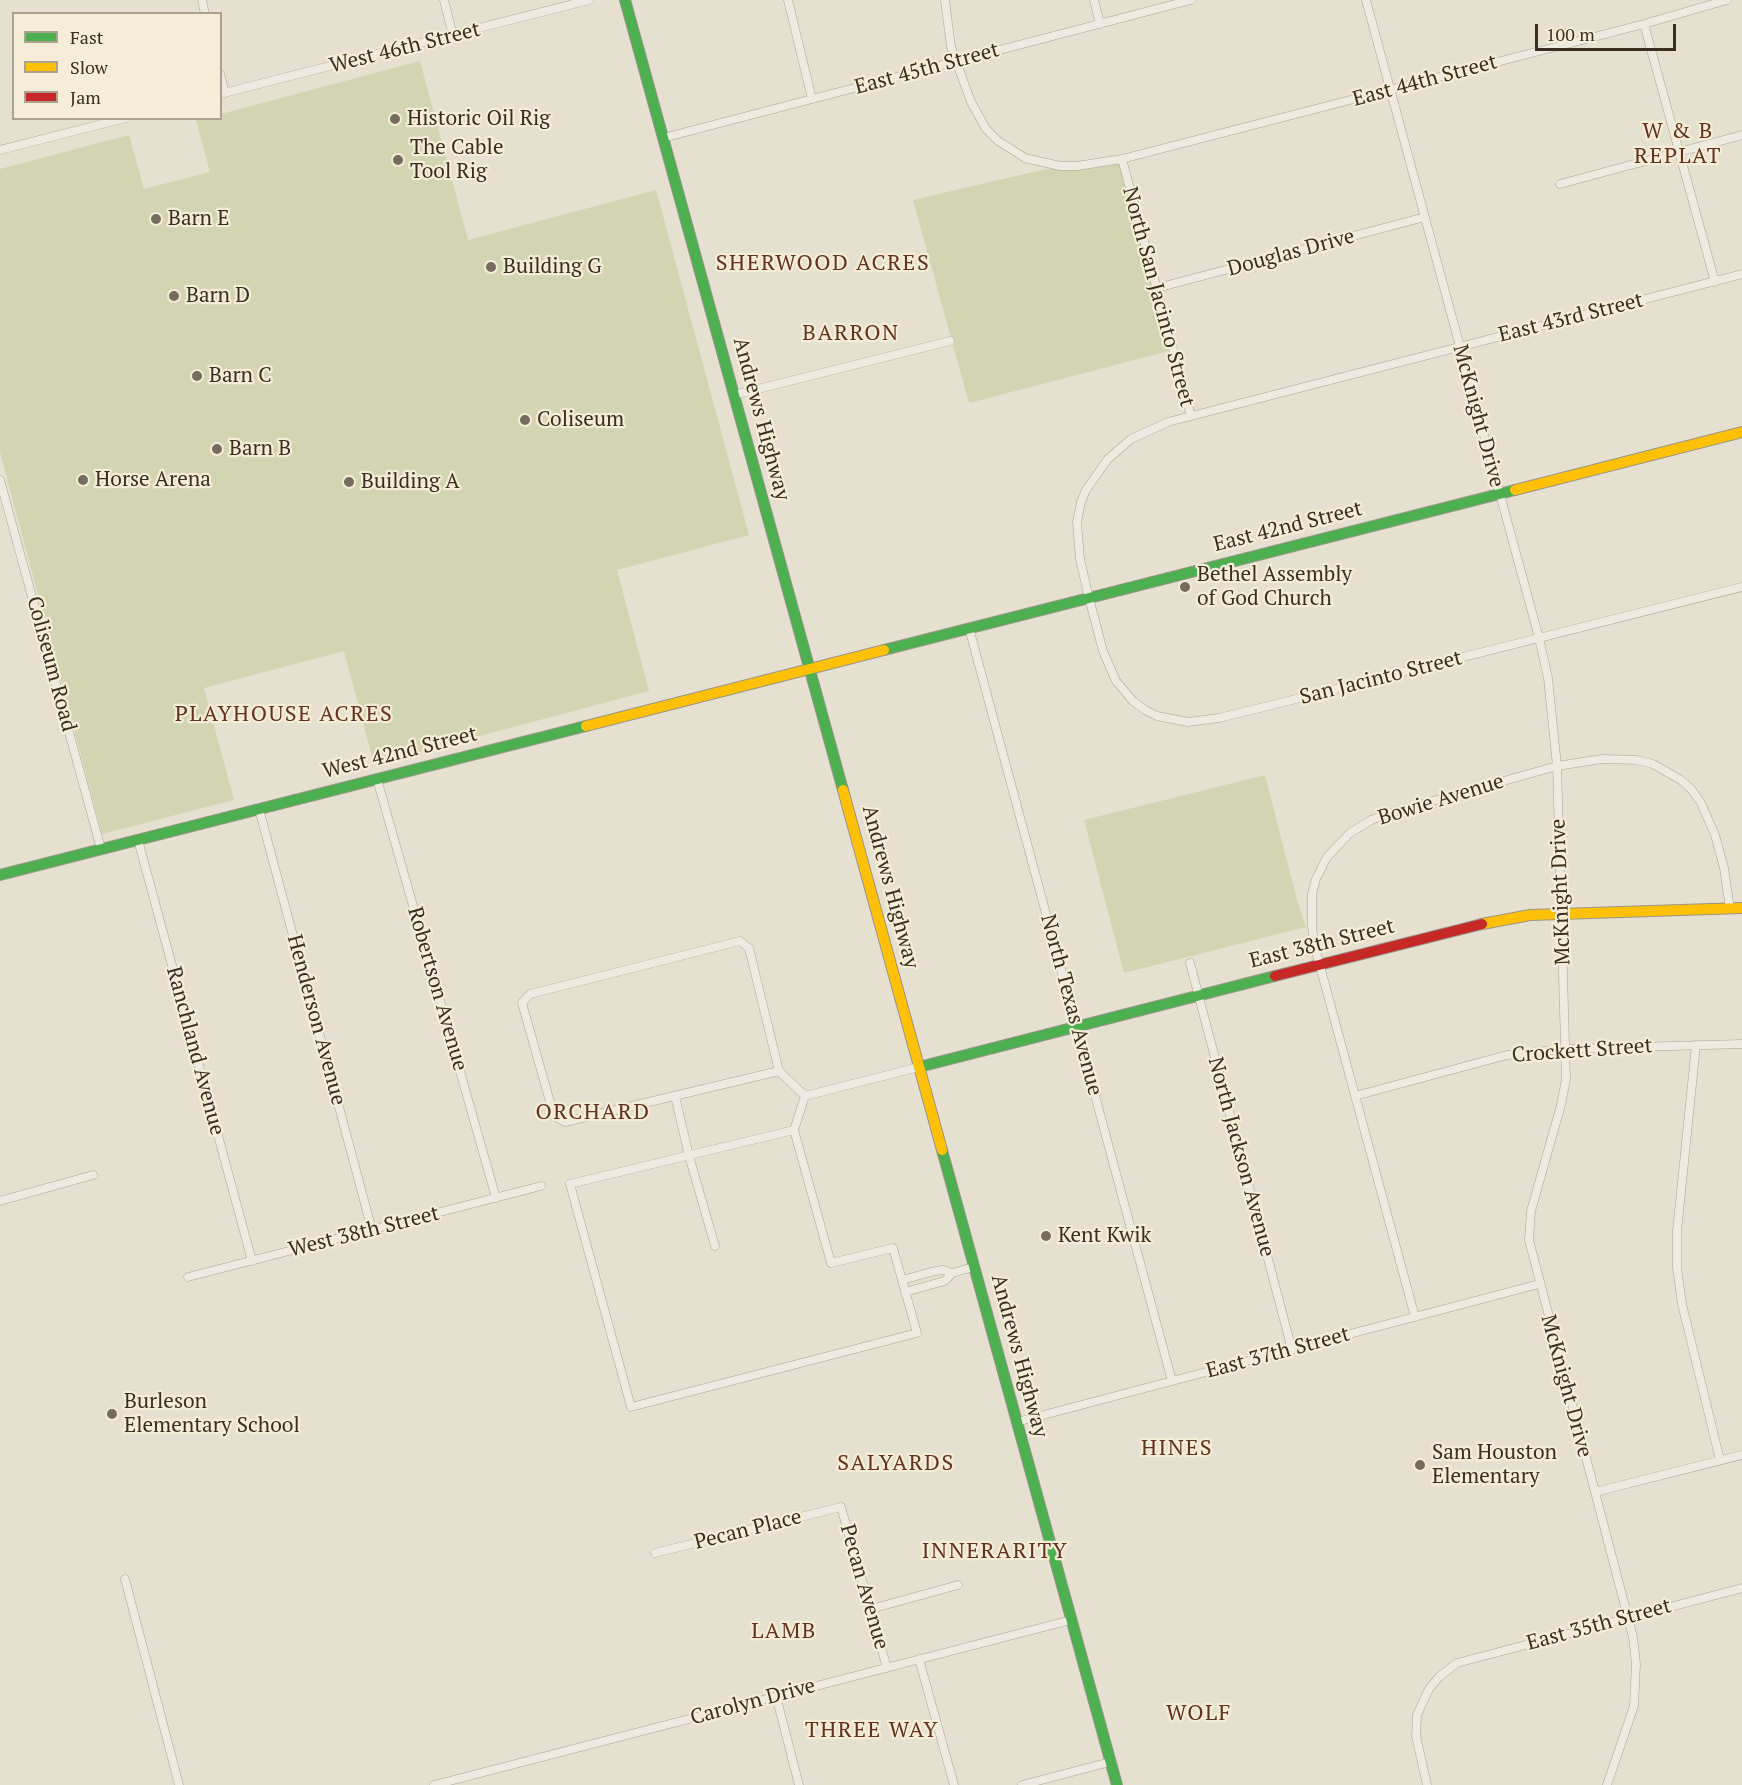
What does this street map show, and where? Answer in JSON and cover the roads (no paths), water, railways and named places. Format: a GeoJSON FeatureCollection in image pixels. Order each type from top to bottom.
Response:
{"type":"FeatureCollection","features":[{"type":"Feature","properties":{"kind":"main road","name":"Andrews Highway"},"geometry":{"type":"LineString","coordinates":[[625,0],[1117,1785]]}},
{"type":"Feature","properties":{"kind":"main road","name":"East 42nd Street"},"geometry":{"type":"LineString","coordinates":[[809,669],[1742,432]]}},
{"type":"Feature","properties":{"kind":"main road","name":"West 42nd Street"},"geometry":{"type":"LineString","coordinates":[[0,875],[809,669]]}},
{"type":"Feature","properties":{"kind":"main road","name":"East 38th Street"},"geometry":{"type":"LineString","coordinates":[[919,1067],[1480,924],[1530,915],[1742,908]]}},
{"type":"Feature","properties":{"kind":"street"},"geometry":{"type":"LineString","coordinates":[[444,0],[453,36]]}},
{"type":"Feature","properties":{"kind":"street","name":"West 46th Street"},"geometry":{"type":"LineString","coordinates":[[223,94],[589,0]]}},
{"type":"Feature","properties":{"kind":"street"},"geometry":{"type":"LineString","coordinates":[[788,0],[812,99]]}},
{"type":"Feature","properties":{"kind":"street","name":"North San Jacinto Street"},"geometry":{"type":"LineString","coordinates":[[945,0],[951,47],[978,117],[986,129],[1012,151],[1036,162],[1060,166],[1086,165],[1122,159],[1191,416],[1150,429],[1131,439],[1107,460],[1086,490],[1078,515],[1077,538],[1089,598]]}},
{"type":"Feature","properties":{"kind":"street"},"geometry":{"type":"LineString","coordinates":[[1094,0],[1100,24]]}},
{"type":"Feature","properties":{"kind":"street","name":"East 45th Street"},"geometry":{"type":"LineString","coordinates":[[663,138],[1191,0]]}},
{"type":"Feature","properties":{"kind":"street","name":"McKnight Drive"},"geometry":{"type":"LineString","coordinates":[[1366,0],[1548,678],[1557,766],[1566,1079],[1529,1226],[1531,1255],[1629,1617],[1636,1664],[1634,1706],[1607,1785]]}},
{"type":"Feature","properties":{"kind":"street","name":"East 44th Street"},"geometry":{"type":"LineString","coordinates":[[1122,159],[1644,24],[1727,0]]}},
{"type":"Feature","properties":{"kind":"street"},"geometry":{"type":"LineString","coordinates":[[1644,24],[1715,282]]}},
{"type":"Feature","properties":{"kind":"street"},"geometry":{"type":"LineString","coordinates":[[0,150],[118,120]]}},
{"type":"Feature","properties":{"kind":"street"},"geometry":{"type":"LineString","coordinates":[[1560,184],[1742,135]]}},
{"type":"Feature","properties":{"kind":"street","name":"Douglas Drive"},"geometry":{"type":"LineString","coordinates":[[1157,288],[1425,217]]}},
{"type":"Feature","properties":{"kind":"street","name":"East 43rd Street"},"geometry":{"type":"LineString","coordinates":[[1191,416],[1742,274]]}},
{"type":"Feature","properties":{"kind":"street"},"geometry":{"type":"LineString","coordinates":[[734,395],[950,341]]}},
{"type":"Feature","properties":{"kind":"street","name":"Coliseum Road"},"geometry":{"type":"LineString","coordinates":[[0,480],[101,849]]}},
{"type":"Feature","properties":{"kind":"street","name":"San Jacinto Street"},"geometry":{"type":"LineString","coordinates":[[1089,598],[1109,667],[1124,692],[1157,716],[1188,722],[1219,718],[1742,587]]}},
{"type":"Feature","properties":{"kind":"street","name":"North Texas Avenue"},"geometry":{"type":"LineString","coordinates":[[969,628],[1172,1381]]}},
{"type":"Feature","properties":{"kind":"street","name":"Bowie Avenue"},"geometry":{"type":"LineString","coordinates":[[1415,1317],[1319,965],[1312,927],[1312,894],[1316,879],[1327,857],[1350,833],[1371,820],[1390,813],[1557,766],[1602,759],[1638,760],[1653,764],[1681,780],[1701,803],[1711,824],[1724,868],[1730,909]]}},
{"type":"Feature","properties":{"kind":"street","name":"Robertson Avenue"},"geometry":{"type":"LineString","coordinates":[[377,779],[496,1198]]}},
{"type":"Feature","properties":{"kind":"street","name":"Henderson Avenue"},"geometry":{"type":"LineString","coordinates":[[259,809],[372,1230]]}},
{"type":"Feature","properties":{"kind":"street","name":"Ranchland Avenue"},"geometry":{"type":"LineString","coordinates":[[138,840],[252,1261]]}},
{"type":"Feature","properties":{"kind":"street"},"geometry":{"type":"LineString","coordinates":[[779,1071],[565,1122],[554,1116],[522,1003],[530,994],[740,941],[749,948],[779,1071],[805,1096]]}},
{"type":"Feature","properties":{"kind":"street","name":"North Jackson Avenue"},"geometry":{"type":"LineString","coordinates":[[1190,963],[1293,1350]]}},
{"type":"Feature","properties":{"kind":"street","name":"Crockett Street"},"geometry":{"type":"LineString","coordinates":[[1355,1096],[1507,1054],[1566,1049],[1742,1044]]}},
{"type":"Feature","properties":{"kind":"street"},"geometry":{"type":"LineString","coordinates":[[1696,1045],[1677,1231],[1677,1268],[1682,1304],[1720,1460]]}},
{"type":"Feature","properties":{"kind":"street"},"geometry":{"type":"LineString","coordinates":[[805,1096],[919,1067]]}},
{"type":"Feature","properties":{"kind":"street"},"geometry":{"type":"LineString","coordinates":[[675,1096],[689,1156],[715,1246]]}},
{"type":"Feature","properties":{"kind":"street"},"geometry":{"type":"LineString","coordinates":[[794,1130],[570,1184],[631,1407],[917,1333],[893,1248],[831,1263],[794,1130],[805,1096]]}},
{"type":"Feature","properties":{"kind":"street"},"geometry":{"type":"LineString","coordinates":[[0,1201],[93,1175]]}},
{"type":"Feature","properties":{"kind":"street","name":"West 38th Street"},"geometry":{"type":"LineString","coordinates":[[188,1277],[541,1186]]}},
{"type":"Feature","properties":{"kind":"street"},"geometry":{"type":"LineString","coordinates":[[902,1280],[943,1270],[952,1273],[974,1267]]}},
{"type":"Feature","properties":{"kind":"street"},"geometry":{"type":"LineString","coordinates":[[905,1292],[946,1280],[952,1273]]}},
{"type":"Feature","properties":{"kind":"street","name":"East 37th Street"},"geometry":{"type":"LineString","coordinates":[[1017,1422],[1539,1284]]}},
{"type":"Feature","properties":{"kind":"street"},"geometry":{"type":"LineString","coordinates":[[1595,1492],[1742,1455]]}},
{"type":"Feature","properties":{"kind":"street","name":"Pecan Place"},"geometry":{"type":"LineString","coordinates":[[655,1553],[841,1507]]}},
{"type":"Feature","properties":{"kind":"street","name":"Pecan Avenue"},"geometry":{"type":"LineString","coordinates":[[841,1507],[887,1668]]}},
{"type":"Feature","properties":{"kind":"street"},"geometry":{"type":"LineString","coordinates":[[125,1579],[179,1785]]}},
{"type":"Feature","properties":{"kind":"street"},"geometry":{"type":"LineString","coordinates":[[871,1609],[958,1585]]}},
{"type":"Feature","properties":{"kind":"street","name":"East 35th Street"},"geometry":{"type":"LineString","coordinates":[[1427,1785],[1416,1736],[1417,1715],[1429,1689],[1439,1677],[1457,1663],[1742,1588]]}},
{"type":"Feature","properties":{"kind":"street","name":"Carolyn Drive"},"geometry":{"type":"LineString","coordinates":[[435,1785],[1071,1620]]}},
{"type":"Feature","properties":{"kind":"street"},"geometry":{"type":"LineString","coordinates":[[919,1659],[954,1785]]}},
{"type":"Feature","properties":{"kind":"street"},"geometry":{"type":"LineString","coordinates":[[776,1696],[799,1785]]}},
{"type":"Feature","properties":{"kind":"street"},"geometry":{"type":"LineString","coordinates":[[1022,1785],[1110,1762]]}},
{"type":"Feature","properties":{"kind":"street"},"geometry":{"type":"LineString","coordinates":[[470,1776],[472,1785]]}},
{"type":"Feature","properties":{"kind":"place","name":"Historic Oil Rig"},"geometry":{"type":"Point","coordinates":[395,119]}},
{"type":"Feature","properties":{"kind":"place","name":"The Cable Tool Rig"},"geometry":{"type":"Point","coordinates":[398,160]}},
{"type":"Feature","properties":{"kind":"place","name":"Barn E"},"geometry":{"type":"Point","coordinates":[156,219]}},
{"type":"Feature","properties":{"kind":"place","name":"Building G"},"geometry":{"type":"Point","coordinates":[491,267]}},
{"type":"Feature","properties":{"kind":"place","name":"Barn D"},"geometry":{"type":"Point","coordinates":[174,296]}},
{"type":"Feature","properties":{"kind":"place","name":"Barn C"},"geometry":{"type":"Point","coordinates":[197,376]}},
{"type":"Feature","properties":{"kind":"place","name":"Coliseum"},"geometry":{"type":"Point","coordinates":[525,420]}},
{"type":"Feature","properties":{"kind":"place","name":"Barn B"},"geometry":{"type":"Point","coordinates":[217,449]}},
{"type":"Feature","properties":{"kind":"place","name":"Horse Arena"},"geometry":{"type":"Point","coordinates":[83,480]}},
{"type":"Feature","properties":{"kind":"place","name":"Building A"},"geometry":{"type":"Point","coordinates":[349,482]}},
{"type":"Feature","properties":{"kind":"place","name":"Bethel Assembly of God Church"},"geometry":{"type":"Point","coordinates":[1185,587]}},
{"type":"Feature","properties":{"kind":"place","name":"Kent Kwik"},"geometry":{"type":"Point","coordinates":[1046,1236]}},
{"type":"Feature","properties":{"kind":"place","name":"Burleson Elementary School"},"geometry":{"type":"Point","coordinates":[112,1414]}},
{"type":"Feature","properties":{"kind":"place","name":"Sam Houston Elementary"},"geometry":{"type":"Point","coordinates":[1420,1465]}},
{"type":"Feature","properties":{"kind":"district","name":"W & B REPLAT"},"geometry":{"type":"Point","coordinates":[1678,144]}},
{"type":"Feature","properties":{"kind":"district","name":"SHERWOOD ACRES"},"geometry":{"type":"Point","coordinates":[823,264]}},
{"type":"Feature","properties":{"kind":"district","name":"BARRON"},"geometry":{"type":"Point","coordinates":[851,334]}},
{"type":"Feature","properties":{"kind":"district","name":"PLAYHOUSE ACRES"},"geometry":{"type":"Point","coordinates":[284,715]}},
{"type":"Feature","properties":{"kind":"district","name":"ORCHARD"},"geometry":{"type":"Point","coordinates":[593,1113]}},
{"type":"Feature","properties":{"kind":"district","name":"HINES"},"geometry":{"type":"Point","coordinates":[1177,1449]}},
{"type":"Feature","properties":{"kind":"district","name":"SALYARDS"},"geometry":{"type":"Point","coordinates":[896,1464]}},
{"type":"Feature","properties":{"kind":"district","name":"INNERARITY"},"geometry":{"type":"Point","coordinates":[995,1552]}},
{"type":"Feature","properties":{"kind":"district","name":"LAMB"},"geometry":{"type":"Point","coordinates":[784,1632]}},
{"type":"Feature","properties":{"kind":"district","name":"WOLF"},"geometry":{"type":"Point","coordinates":[1199,1714]}},
{"type":"Feature","properties":{"kind":"district","name":"THREE WAY"},"geometry":{"type":"Point","coordinates":[872,1731]}}]}
